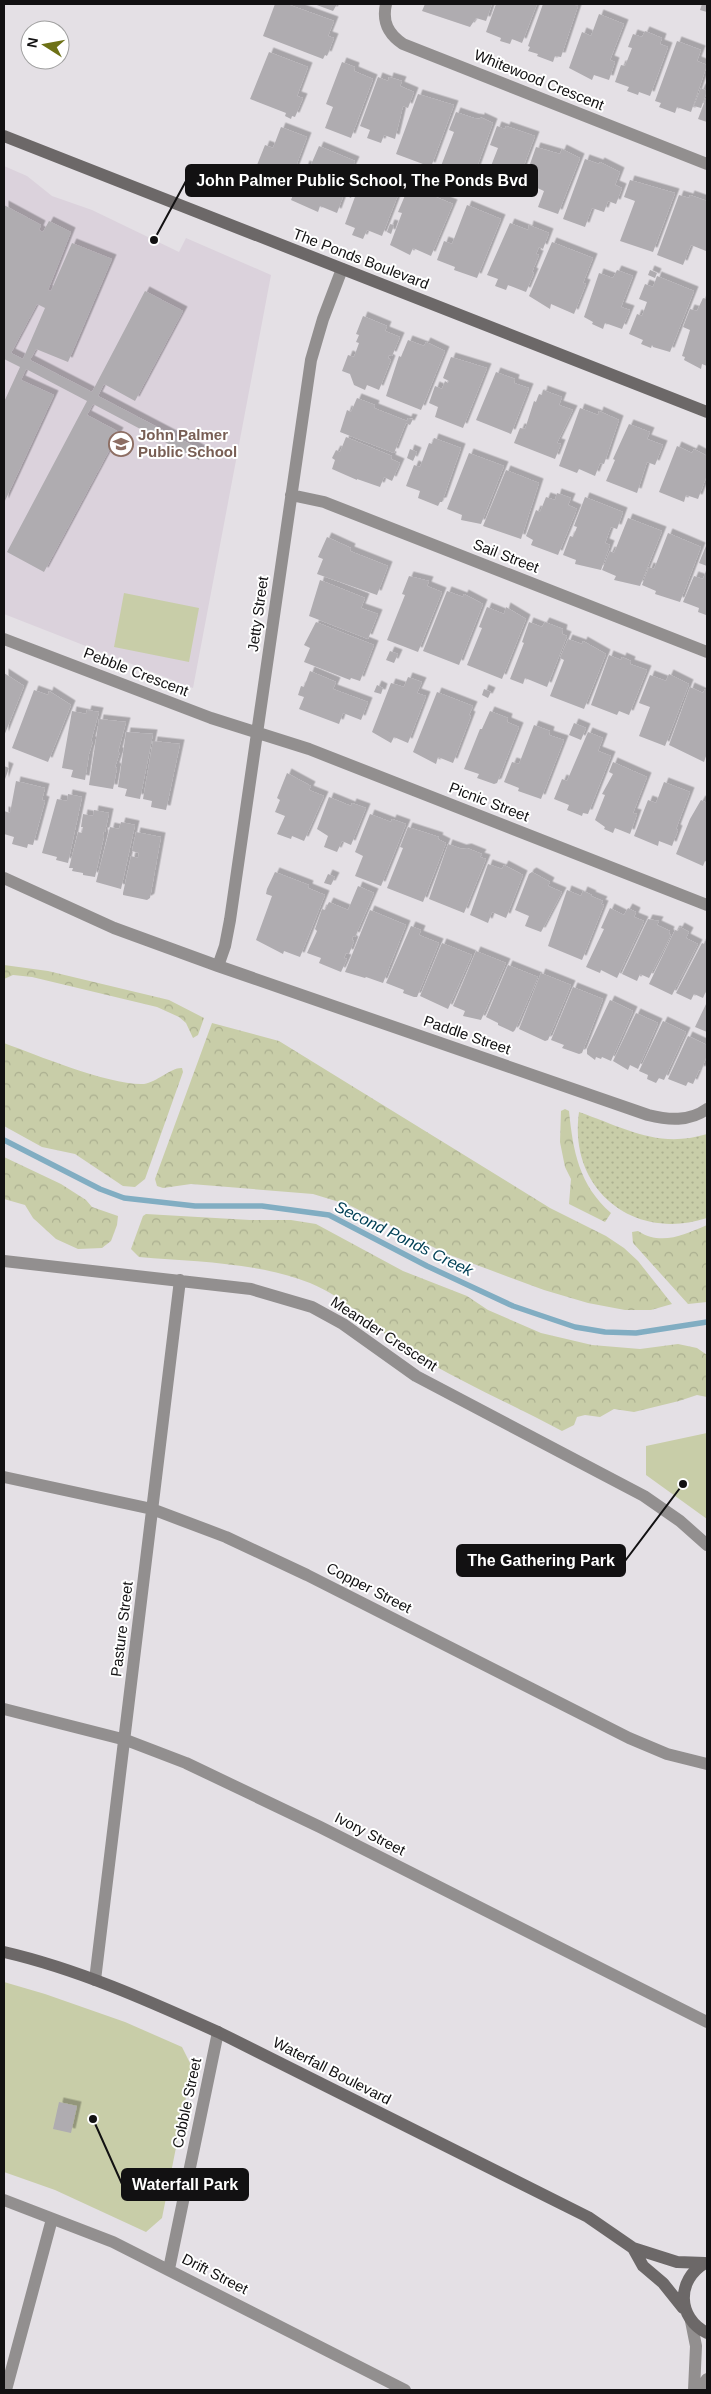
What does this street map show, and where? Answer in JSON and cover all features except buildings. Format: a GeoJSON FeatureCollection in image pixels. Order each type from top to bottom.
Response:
{"type":"FeatureCollection","features":[{"type":"Feature","properties":{"kind":"street","name":"Whitewood Crescent"},"geometry":{"type":"LineString","coordinates":[[386,4],[384,13],[388,31],[403,44],[707,164]]}},
{"type":"Feature","properties":{"kind":"street","name":"The Ponds Boulevard"},"geometry":{"type":"LineString","coordinates":[[4,136],[707,412]]}},
{"type":"Feature","properties":{"kind":"street","name":"Jetty Street"},"geometry":{"type":"LineString","coordinates":[[218,966],[227,938],[311,360],[323,319],[342,269]]}},
{"type":"Feature","properties":{"kind":"street","name":"Sail Street"},"geometry":{"type":"LineString","coordinates":[[291,495],[330,504],[707,652]]}},
{"type":"Feature","properties":{"kind":"street","name":"Pebble Crescent"},"geometry":{"type":"LineString","coordinates":[[4,639],[211,718],[257,733]]}},
{"type":"Feature","properties":{"kind":"street","name":"Picnic Street"},"geometry":{"type":"LineString","coordinates":[[257,733],[309,749],[707,906]]}},
{"type":"Feature","properties":{"kind":"street"},"geometry":{"type":"LineString","coordinates":[[4,878],[114,928],[218,966]]}},
{"type":"Feature","properties":{"kind":"street","name":"Paddle Street"},"geometry":{"type":"LineString","coordinates":[[218,966],[648,1115],[675,1120],[689,1118],[707,1110]]}},
{"type":"Feature","properties":{"kind":"street","name":"Meander Crescent"},"geometry":{"type":"LineString","coordinates":[[4,1262],[251,1289],[312,1307],[343,1324],[416,1376],[644,1496],[680,1521],[707,1545]]}},
{"type":"Feature","properties":{"kind":"street","name":"Pasture Street"},"geometry":{"type":"LineString","coordinates":[[95,1980],[126,1740],[180,1280]]}},
{"type":"Feature","properties":{"kind":"street","name":"Copper Street"},"geometry":{"type":"LineString","coordinates":[[4,1477],[152,1509],[226,1537],[307,1575],[629,1738],[667,1754],[707,1764]]}},
{"type":"Feature","properties":{"kind":"street","name":"Ivory Street"},"geometry":{"type":"LineString","coordinates":[[4,1709],[126,1740],[186,1763],[302,1818],[707,2022]]}},
{"type":"Feature","properties":{"kind":"street","name":"Waterfall Boulevard"},"geometry":{"type":"LineString","coordinates":[[4,1952],[95,1980],[158,2004],[218,2032],[588,2218],[633,2248],[678,2262],[706,2262]]}},
{"type":"Feature","properties":{"kind":"street","name":"Cobble Street"},"geometry":{"type":"LineString","coordinates":[[169,2269],[218,2032]]}},
{"type":"Feature","properties":{"kind":"street","name":"Drift Street"},"geometry":{"type":"LineString","coordinates":[[4,2200],[113,2242],[405,2390]]}},
{"type":"Feature","properties":{"kind":"street"},"geometry":{"type":"LineString","coordinates":[[6,2390],[52,2219]]}},
{"type":"Feature","properties":{"kind":"street","name":"Waterfall Boulevard"},"geometry":{"type":"LineString","coordinates":[[633,2248],[643,2266],[673,2294],[690,2318],[707,2333]]}},
{"type":"Feature","properties":{"kind":"street"},"geometry":{"type":"LineString","coordinates":[[694,2390],[696,2346],[690,2318],[683,2301],[685,2285],[693,2272],[706,2262]]}},
{"type":"Feature","properties":{"kind":"street"},"geometry":{"type":"LineString","coordinates":[[700,2390],[707,2379]]}},
{"type":"Feature","properties":{"kind":"shaded area","name":"John Palmer Public School"},"geometry":{"type":"Polygon","coordinates":[[[4,166],[27,176],[52,196],[92,210],[179,252],[186,238],[271,275],[193,688],[4,614],[4,166]]]}},
{"type":"Feature","properties":{"kind":"green space"},"geometry":{"type":"Polygon","coordinates":[[[124,593],[199,608],[189,662],[114,647],[124,593]]]}},
{"type":"Feature","properties":{"kind":"green space"},"geometry":{"type":"Polygon","coordinates":[[[4,965],[48,971],[169,1000],[204,1018],[198,1035],[193,1038],[186,1023],[179,1017],[157,1007],[32,977],[13,975],[4,979],[4,965]]]}},
{"type":"Feature","properties":{"kind":"green space"},"geometry":{"type":"Polygon","coordinates":[[[212,1023],[279,1041],[550,1208],[606,1236],[624,1248],[638,1261],[672,1304],[651,1310],[625,1310],[588,1303],[544,1290],[447,1254],[349,1205],[313,1194],[191,1184],[163,1188],[157,1186],[155,1179],[212,1023]]]}},
{"type":"Feature","properties":{"kind":"green space"},"geometry":{"type":"Polygon","coordinates":[[[4,1043],[74,1069],[130,1083],[149,1083],[178,1068],[182,1068],[183,1072],[145,1179],[135,1187],[123,1186],[75,1154],[42,1147],[4,1126],[4,1043]]]}},
{"type":"Feature","properties":{"kind":"green space"},"geometry":{"type":"Polygon","coordinates":[[[565,1109],[569,1111],[576,1153],[585,1179],[591,1191],[611,1213],[605,1222],[569,1204],[571,1179],[565,1167],[560,1142],[561,1111],[565,1109]]]}},
{"type":"Feature","properties":{"kind":"green space"},"geometry":{"type":"Polygon","coordinates":[[[579,1112],[642,1135],[657,1138],[689,1138],[707,1134],[707,1218],[680,1224],[655,1223],[632,1216],[611,1203],[595,1186],[584,1165],[578,1140],[579,1112]]]}},
{"type":"Feature","properties":{"kind":"green space"},"geometry":{"type":"Polygon","coordinates":[[[4,1157],[61,1184],[86,1200],[92,1207],[118,1216],[111,1241],[102,1248],[78,1249],[56,1239],[33,1218],[25,1205],[4,1199],[4,1157]]]}},
{"type":"Feature","properties":{"kind":"green space"},"geometry":{"type":"Polygon","coordinates":[[[146,1214],[250,1220],[291,1220],[316,1224],[403,1271],[467,1296],[488,1310],[541,1333],[592,1345],[640,1349],[678,1344],[697,1348],[707,1355],[707,1397],[697,1395],[634,1412],[614,1409],[600,1417],[585,1415],[577,1417],[574,1425],[562,1431],[414,1354],[338,1298],[310,1283],[289,1276],[247,1267],[139,1257],[131,1249],[143,1216],[146,1214]]]}},
{"type":"Feature","properties":{"kind":"green space"},"geometry":{"type":"Polygon","coordinates":[[[707,1225],[707,1302],[688,1304],[633,1243],[632,1232],[638,1231],[655,1238],[664,1238],[681,1235],[707,1225]]]}},
{"type":"Feature","properties":{"kind":"green space"},"geometry":{"type":"Polygon","coordinates":[[[707,1433],[707,1519],[646,1475],[646,1446],[707,1433]]]}},
{"type":"Feature","properties":{"kind":"green space"},"geometry":{"type":"Polygon","coordinates":[[[4,1982],[125,2022],[182,2047],[192,2067],[162,2218],[146,2232],[55,2190],[4,2172],[4,1982]]]}},
{"type":"Feature","properties":{"kind":"waterway","name":"Second Ponds Creek"},"geometry":{"type":"LineString","coordinates":[[4,1140],[100,1189],[124,1198],[195,1206],[262,1206],[329,1215],[427,1266],[513,1306],[575,1327],[605,1332],[636,1333],[707,1322]]}},
{"type":"Feature","properties":{"kind":"place","name":"John Palmer Public School, The Ponds Bvd"},"geometry":{"type":"Point","coordinates":[154,240]}},
{"type":"Feature","properties":{"kind":"place","name":"John Palmer Public School"},"geometry":{"type":"Point","coordinates":[121,444]}},
{"type":"Feature","properties":{"kind":"place","name":"The Gathering Park"},"geometry":{"type":"Point","coordinates":[683,1484]}},
{"type":"Feature","properties":{"kind":"place","name":"Waterfall Park"},"geometry":{"type":"Point","coordinates":[93,2119]}}]}
